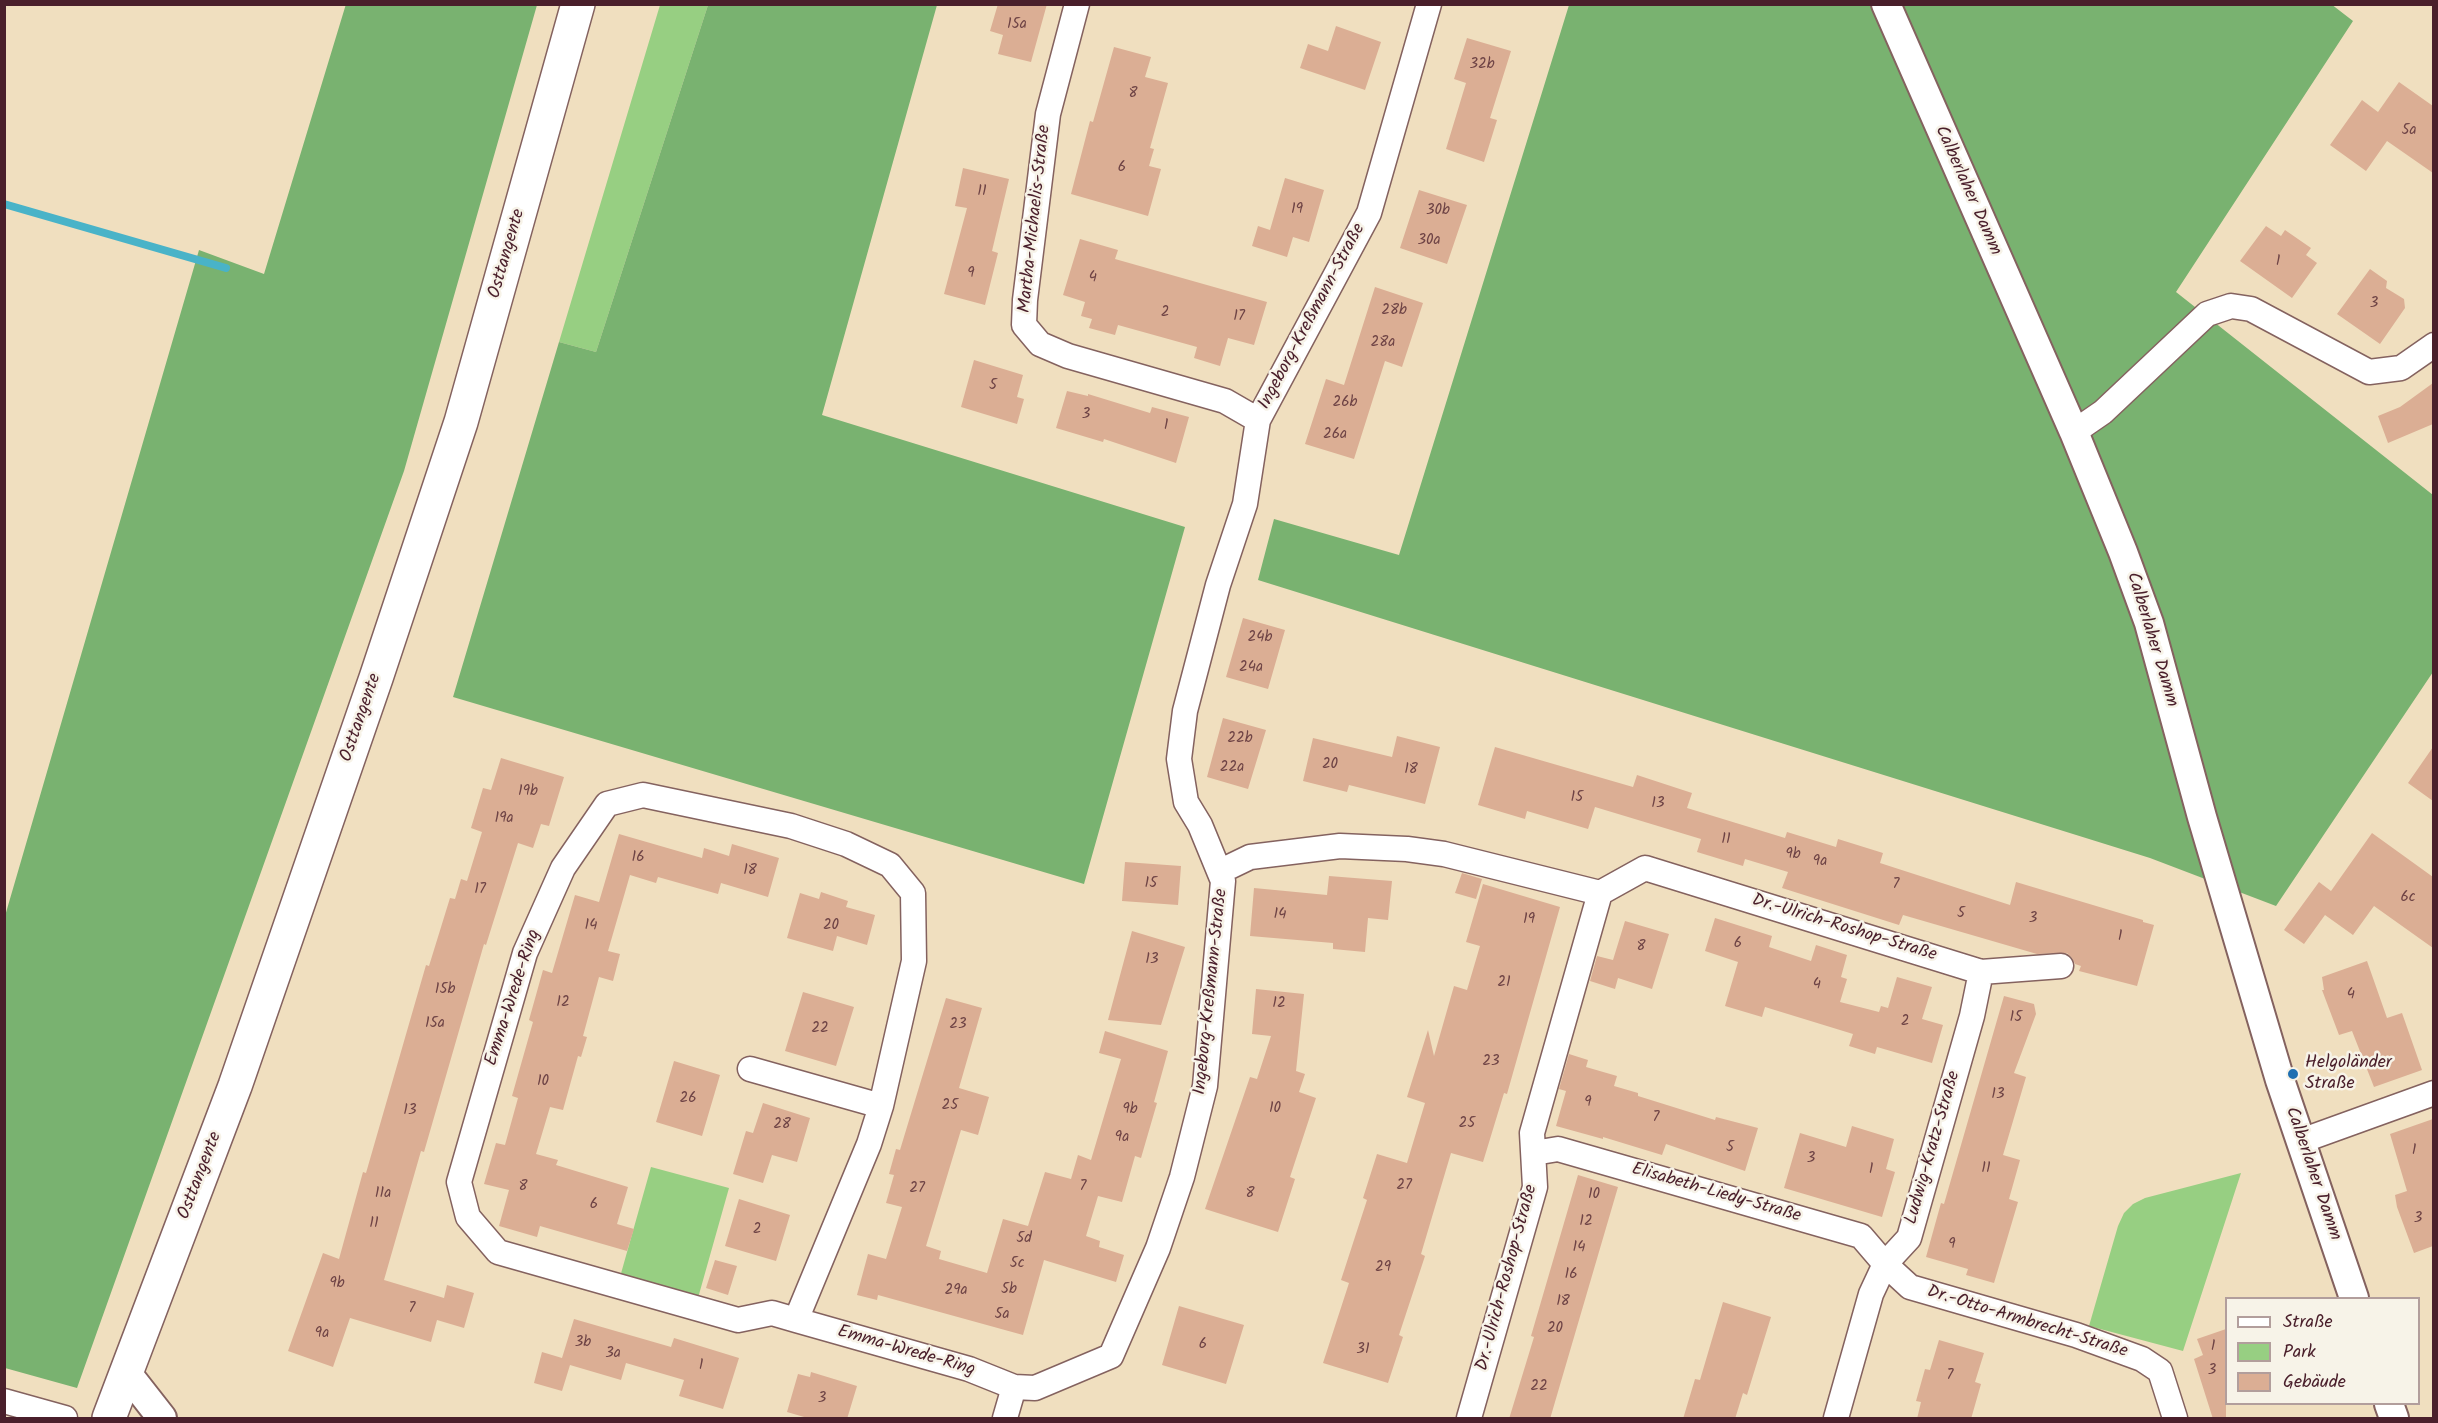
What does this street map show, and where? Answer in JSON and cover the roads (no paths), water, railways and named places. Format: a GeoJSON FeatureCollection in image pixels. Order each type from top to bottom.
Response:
{"type":"FeatureCollection","features":[{"type":"Feature","properties":{"kind":"main road","name":"Osttangente"},"geometry":{"type":"LineString","coordinates":[[109,1419],[235,1086],[461,422],[578,4]]}},
{"type":"Feature","properties":{"kind":"street","name":"Martha-Michaelis-Straße"},"geometry":{"type":"LineString","coordinates":[[1077,4],[1048,114],[1025,300],[1024,325],[1040,344],[1068,356],[1225,401],[1258,420]]}},
{"type":"Feature","properties":{"kind":"street","name":"Ingeborg-Kreßmann-Straße"},"geometry":{"type":"LineString","coordinates":[[1014,1386],[1035,1388],[1111,1356],[1158,1248],[1182,1177],[1205,1086],[1223,881],[1221,871],[1200,825],[1186,802],[1179,759],[1185,711],[1218,585],[1245,504],[1258,420],[1369,213],[1429,4]]}},
{"type":"Feature","properties":{"kind":"street","name":"Calberlaher Damm"},"geometry":{"type":"LineString","coordinates":[[1886,4],[2074,432],[2149,623],[2202,817],[2280,1080],[2353,1297]]}},
{"type":"Feature","properties":{"kind":"street"},"geometry":{"type":"LineString","coordinates":[[2074,432],[2103,412],[2207,314],[2231,306],[2251,309],[2369,372],[2401,368],[2433,345]]}},
{"type":"Feature","properties":{"kind":"street","name":"Emma-Wrede-Ring"},"geometry":{"type":"LineString","coordinates":[[796,1320],[869,1144],[881,1106],[914,961],[913,893],[890,865],[846,844],[791,826],[644,795],[607,804],[563,868],[525,953],[459,1182],[468,1217],[498,1252],[738,1320],[772,1313],[796,1320],[969,1369],[1014,1386]]}},
{"type":"Feature","properties":{"kind":"street","name":"Ingeborg-Kreßmann-Straße"},"geometry":{"type":"LineString","coordinates":[[1221,871],[1250,857],[1340,846],[1407,849],[1444,855],[1600,893]]}},
{"type":"Feature","properties":{"kind":"street","name":"Dr.-Ulrich-Roshop-Straße"},"geometry":{"type":"LineString","coordinates":[[1469,1419],[1535,1187],[1532,1133],[1600,893],[1645,868],[1981,972],[2061,966]]}},
{"type":"Feature","properties":{"kind":"street","name":"Ludwig-Kratz-Straße"},"geometry":{"type":"LineString","coordinates":[[1836,1419],[1871,1294],[1884,1264],[1909,1238],[1972,1016],[1981,972]]}},
{"type":"Feature","properties":{"kind":"street"},"geometry":{"type":"LineString","coordinates":[[750,1069],[881,1106]]}},
{"type":"Feature","properties":{"kind":"street"},"geometry":{"type":"LineString","coordinates":[[2301,1141],[2433,1093]]}},
{"type":"Feature","properties":{"kind":"street","name":"Elisabeth-Liedy-Straße"},"geometry":{"type":"LineString","coordinates":[[1534,1153],[1558,1149],[1861,1236],[1884,1264]]}},
{"type":"Feature","properties":{"kind":"street","name":"Dr.-Otto-Armbrecht-Straße"},"geometry":{"type":"LineString","coordinates":[[1884,1264],[1910,1287],[2076,1335],[2142,1359],[2160,1371],[2175,1419]]}},
{"type":"Feature","properties":{"kind":"street"},"geometry":{"type":"LineString","coordinates":[[126,1372],[162,1419]]}},
{"type":"Feature","properties":{"kind":"street"},"geometry":{"type":"LineString","coordinates":[[1005,1419],[1014,1386]]}},
{"type":"Feature","properties":{"kind":"street"},"geometry":{"type":"LineString","coordinates":[[4,1401],[65,1419]]}},
{"type":"Feature","properties":{"kind":"waterway"},"geometry":{"type":"LineString","coordinates":[[4,204],[226,268]]}},
{"type":"Feature","properties":{"kind":"place","name":"Helgoländer Straße"},"geometry":{"type":"Point","coordinates":[2293,1074]}}]}
